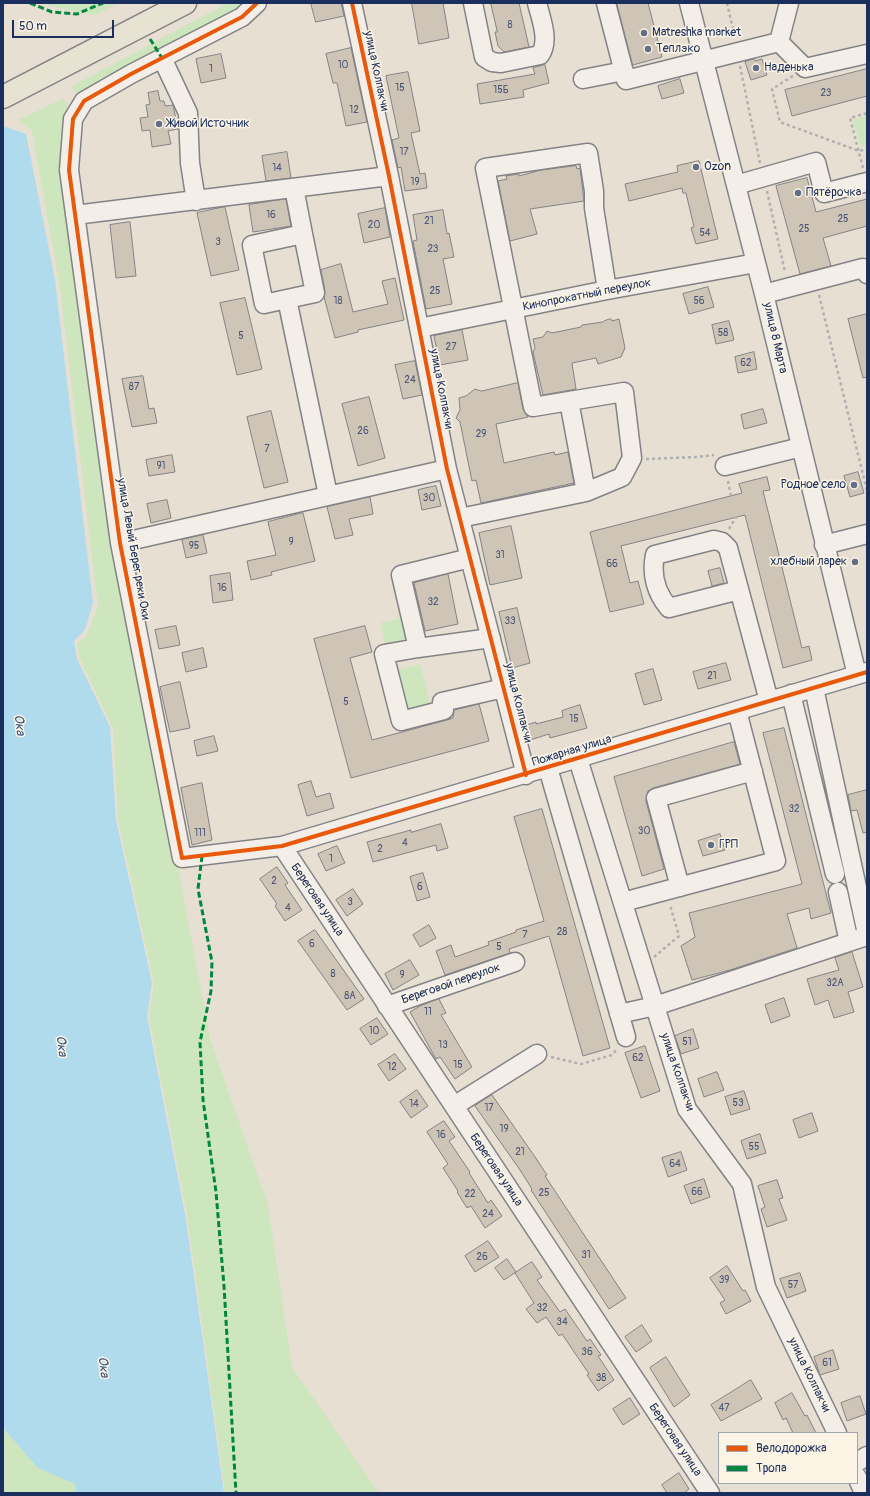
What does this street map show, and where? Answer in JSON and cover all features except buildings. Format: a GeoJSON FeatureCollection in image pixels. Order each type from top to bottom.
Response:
{"type":"FeatureCollection","features":[{"type":"Feature","properties":{"kind":"main road"},"geometry":{"type":"LineString","coordinates":[[3,97],[185,3]]}},
{"type":"Feature","properties":{"kind":"street","name":"улица Левый Берег реки Оки"},"geometry":{"type":"LineString","coordinates":[[257,3],[242,17],[162,58],[84,101],[73,119],[69,170],[120,543],[182,858],[282,846]]}},
{"type":"Feature","properties":{"kind":"street","name":"улица Колпакчи"},"geometry":{"type":"LineString","coordinates":[[352,3],[389,176],[447,469],[526,775]]}},
{"type":"Feature","properties":{"kind":"street"},"geometry":{"type":"LineString","coordinates":[[473,3],[484,57],[492,62],[501,63],[540,55],[545,48],[538,3]]}},
{"type":"Feature","properties":{"kind":"street"},"geometry":{"type":"LineString","coordinates":[[606,3],[626,80],[779,42]]}},
{"type":"Feature","properties":{"kind":"street","name":"улица 8 Марта"},"geometry":{"type":"LineString","coordinates":[[689,3],[764,294],[824,545],[862,673]]}},
{"type":"Feature","properties":{"kind":"street"},"geometry":{"type":"LineString","coordinates":[[779,42],[789,3]]}},
{"type":"Feature","properties":{"kind":"street"},"geometry":{"type":"LineString","coordinates":[[779,42],[805,68],[867,54]]}},
{"type":"Feature","properties":{"kind":"street"},"geometry":{"type":"LineString","coordinates":[[162,58],[188,113],[190,163],[196,201]]}},
{"type":"Feature","properties":{"kind":"street"},"geometry":{"type":"LineString","coordinates":[[583,79],[624,71]]}},
{"type":"Feature","properties":{"kind":"street"},"geometry":{"type":"LineString","coordinates":[[460,518],[586,492],[622,478],[632,458],[624,392],[533,407],[485,168],[588,153],[594,191],[594,208],[607,290]]}},
{"type":"Feature","properties":{"kind":"street"},"geometry":{"type":"LineString","coordinates":[[736,185],[816,162],[824,193],[867,182]]}},
{"type":"Feature","properties":{"kind":"street"},"geometry":{"type":"LineString","coordinates":[[75,215],[389,176]]}},
{"type":"Feature","properties":{"kind":"street"},"geometry":{"type":"LineString","coordinates":[[294,188],[315,293],[264,304],[252,245],[303,234]]}},
{"type":"Feature","properties":{"kind":"street","name":"Кинопрокатный переулок"},"geometry":{"type":"LineString","coordinates":[[419,328],[607,290],[756,263]]}},
{"type":"Feature","properties":{"kind":"street"},"geometry":{"type":"LineString","coordinates":[[764,294],[863,268],[867,274]]}},
{"type":"Feature","properties":{"kind":"street"},"geometry":{"type":"LineString","coordinates":[[287,299],[328,495]]}},
{"type":"Feature","properties":{"kind":"street"},"geometry":{"type":"LineString","coordinates":[[569,401],[586,492]]}},
{"type":"Feature","properties":{"kind":"street"},"geometry":{"type":"LineString","coordinates":[[725,466],[801,447]]}},
{"type":"Feature","properties":{"kind":"street"},"geometry":{"type":"LineString","coordinates":[[120,543],[447,469]]}},
{"type":"Feature","properties":{"kind":"street"},"geometry":{"type":"LineString","coordinates":[[824,545],[867,534]]}},
{"type":"Feature","properties":{"kind":"street"},"geometry":{"type":"LineString","coordinates":[[739,590],[669,608],[661,599],[652,569],[655,555],[714,540],[722,542],[728,548],[769,701]]}},
{"type":"Feature","properties":{"kind":"street"},"geometry":{"type":"LineString","coordinates":[[418,648],[401,575],[470,558]]}},
{"type":"Feature","properties":{"kind":"street"},"geometry":{"type":"LineString","coordinates":[[491,638],[384,654],[401,721],[444,710],[442,702],[504,688]]}},
{"type":"Feature","properties":{"kind":"street","name":"Пожарная улица"},"geometry":{"type":"LineString","coordinates":[[282,846],[526,775],[862,673]]}},
{"type":"Feature","properties":{"kind":"street"},"geometry":{"type":"LineString","coordinates":[[619,1014],[655,1006],[867,935],[814,688]]}},
{"type":"Feature","properties":{"kind":"street"},"geometry":{"type":"LineString","coordinates":[[791,694],[835,874]]}},
{"type":"Feature","properties":{"kind":"street"},"geometry":{"type":"LineString","coordinates":[[623,902],[776,861],[737,711]]}},
{"type":"Feature","properties":{"kind":"street","name":"улица Колпакчи"},"geometry":{"type":"LineString","coordinates":[[578,759],[687,1109],[742,1184],[766,1287],[838,1432]]}},
{"type":"Feature","properties":{"kind":"street"},"geometry":{"type":"LineString","coordinates":[[548,768],[626,1037]]}},
{"type":"Feature","properties":{"kind":"street"},"geometry":{"type":"LineString","coordinates":[[673,889],[656,798],[753,771]]}},
{"type":"Feature","properties":{"kind":"street"},"geometry":{"type":"LineString","coordinates":[[828,846],[847,842]]}},
{"type":"Feature","properties":{"kind":"street","name":"Береговая улица"},"geometry":{"type":"LineString","coordinates":[[282,846],[710,1493]]}},
{"type":"Feature","properties":{"kind":"street"},"geometry":{"type":"LineString","coordinates":[[838,892],[849,942]]}},
{"type":"Feature","properties":{"kind":"street","name":"Береговой переулок"},"geometry":{"type":"LineString","coordinates":[[387,1006],[515,962]]}},
{"type":"Feature","properties":{"kind":"street"},"geometry":{"type":"LineString","coordinates":[[454,1106],[537,1054]]}},
{"type":"Feature","properties":{"kind":"street"},"geometry":{"type":"LineString","coordinates":[[858,1461],[867,1456]]}},
{"type":"Feature","properties":{"kind":"street"},"geometry":{"type":"LineString","coordinates":[[858,1479],[864,1493]]}},
{"type":"Feature","properties":{"kind":"path"},"geometry":{"type":"LineString","coordinates":[[727,3],[763,177],[789,288]]}},
{"type":"Feature","properties":{"kind":"path"},"geometry":{"type":"LineString","coordinates":[[805,68],[772,89],[780,122],[859,151],[867,148]]}},
{"type":"Feature","properties":{"kind":"path"},"geometry":{"type":"LineString","coordinates":[[867,113],[850,118],[867,182]]}},
{"type":"Feature","properties":{"kind":"path"},"geometry":{"type":"LineString","coordinates":[[815,281],[867,491]]}},
{"type":"Feature","properties":{"kind":"path"},"geometry":{"type":"LineString","coordinates":[[632,458],[656,460],[716,454],[725,466]]}},
{"type":"Feature","properties":{"kind":"path"},"geometry":{"type":"LineString","coordinates":[[643,967],[679,936],[673,889]]}},
{"type":"Feature","properties":{"kind":"path"},"geometry":{"type":"LineString","coordinates":[[537,1054],[581,1064],[612,1055],[626,1037]]}},
{"type":"Feature","properties":{"kind":"green space"},"geometry":{"type":"Polygon","coordinates":[[[47,3],[119,3],[96,15],[49,6],[47,3]]]}},
{"type":"Feature","properties":{"kind":"green space"},"geometry":{"type":"Polygon","coordinates":[[[228,3],[250,3],[79,99],[72,86],[228,3]]]}},
{"type":"Feature","properties":{"kind":"green space"},"geometry":{"type":"Polygon","coordinates":[[[62,99],[67,102],[70,138],[66,169],[176,857],[210,1039],[268,1205],[292,1367],[379,1493],[225,1493],[188,1221],[149,1016],[154,983],[118,820],[113,728],[80,659],[77,643],[86,637],[98,607],[60,288],[32,131],[18,120],[62,99]]]}},
{"type":"Feature","properties":{"kind":"green space"},"geometry":{"type":"Polygon","coordinates":[[[867,116],[867,146],[861,147],[853,120],[867,116]]]}},
{"type":"Feature","properties":{"kind":"green space"},"geometry":{"type":"Polygon","coordinates":[[[402,618],[407,642],[386,647],[380,623],[402,618]]]}},
{"type":"Feature","properties":{"kind":"green space"},"geometry":{"type":"Polygon","coordinates":[[[420,664],[430,703],[407,709],[397,670],[420,664]]]}},
{"type":"Feature","properties":{"kind":"green space"},"geometry":{"type":"Polygon","coordinates":[[[3,1428],[38,1468],[75,1484],[76,1493],[3,1493],[3,1428]]]}},
{"type":"Feature","properties":{"kind":"water","name":"Ока"},"geometry":{"type":"Polygon","coordinates":[[[3,126],[26,134],[55,280],[93,603],[85,630],[74,641],[77,659],[110,727],[116,820],[152,983],[147,1016],[186,1220],[224,1493],[76,1493],[75,1484],[38,1468],[3,1428],[3,126]]]}},
{"type":"Feature","properties":{"kind":"marked path"},"geometry":{"type":"LineString","coordinates":[[30,3],[52,12],[77,14],[103,3]]}},
{"type":"Feature","properties":{"kind":"marked path"},"geometry":{"type":"LineString","coordinates":[[150,39],[162,58]]}},
{"type":"Feature","properties":{"kind":"marked path"},"geometry":{"type":"LineString","coordinates":[[202,856],[198,889],[212,962],[211,991],[200,1042],[203,1100],[216,1192],[224,1286],[236,1493]]}},
{"type":"Feature","properties":{"kind":"cycle path"},"geometry":{"type":"LineString","coordinates":[[257,3],[242,17],[131,74],[84,101],[73,119],[69,170],[120,543],[182,858],[282,846],[867,672]]}},
{"type":"Feature","properties":{"kind":"cycle path"},"geometry":{"type":"LineString","coordinates":[[352,3],[389,176],[447,469],[526,775]]}},
{"type":"Feature","properties":{"kind":"place","name":"Matreshka market"},"geometry":{"type":"Point","coordinates":[644,33]}},
{"type":"Feature","properties":{"kind":"place","name":"Теплэко"},"geometry":{"type":"Point","coordinates":[648,49]}},
{"type":"Feature","properties":{"kind":"place","name":"Наденька"},"geometry":{"type":"Point","coordinates":[756,68]}},
{"type":"Feature","properties":{"kind":"place","name":"Живой Источник"},"geometry":{"type":"Point","coordinates":[159,124]}},
{"type":"Feature","properties":{"kind":"place","name":"Ozon"},"geometry":{"type":"Point","coordinates":[696,167]}},
{"type":"Feature","properties":{"kind":"place","name":"Пятёрочка"},"geometry":{"type":"Point","coordinates":[798,193]}},
{"type":"Feature","properties":{"kind":"place","name":"Родное село"},"geometry":{"type":"Point","coordinates":[854,485]}},
{"type":"Feature","properties":{"kind":"place","name":"хлебный ларек"},"geometry":{"type":"Point","coordinates":[855,562]}},
{"type":"Feature","properties":{"kind":"place","name":"ГРП"},"geometry":{"type":"Point","coordinates":[711,845]}}]}
